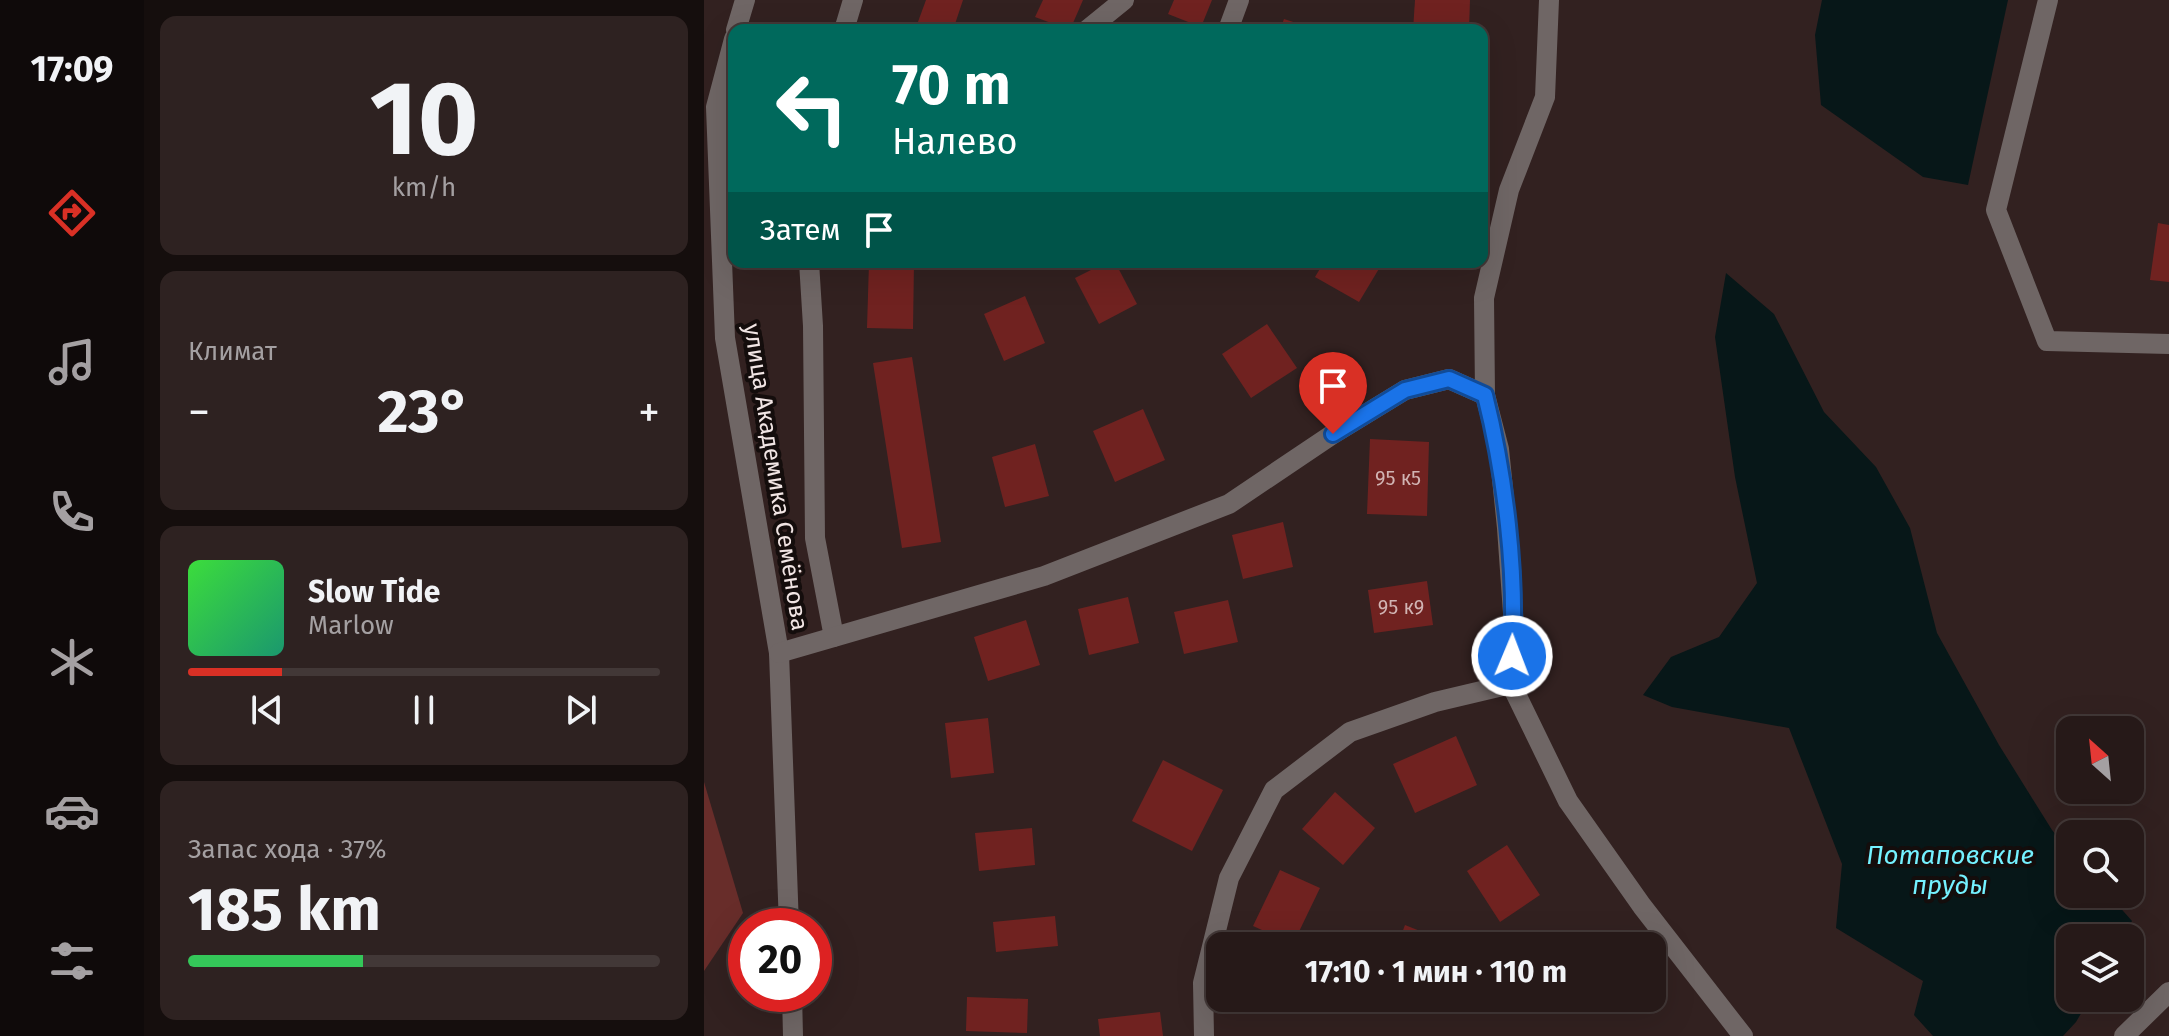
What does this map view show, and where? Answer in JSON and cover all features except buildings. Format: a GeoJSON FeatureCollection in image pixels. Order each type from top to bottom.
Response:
{"type":"FeatureCollection","features":[{"type":"Feature","properties":{"kind":"street"},"geometry":{"type":"LineString","coordinates":[[738,24],[745,0]]}},
{"type":"Feature","properties":{"kind":"street"},"geometry":{"type":"LineString","coordinates":[[846,24],[853,0]]}},
{"type":"Feature","properties":{"kind":"street"},"geometry":{"type":"LineString","coordinates":[[1094,24],[1124,0]]}},
{"type":"Feature","properties":{"kind":"street"},"geometry":{"type":"LineString","coordinates":[[1230,24],[1239,0]]}},
{"type":"Feature","properties":{"kind":"street"},"geometry":{"type":"LineString","coordinates":[[1549,0],[1545,97],[1509,190],[1484,298],[1485,395],[1499,449],[1514,627],[1511,684],[1568,801],[1642,906],[1743,1036]]}},
{"type":"Feature","properties":{"kind":"street"},"geometry":{"type":"LineString","coordinates":[[2048,0],[1996,210],[2047,341],[2169,344]]}},
{"type":"Feature","properties":{"kind":"street","name":"улица Академика Семёнова"},"geometry":{"type":"LineString","coordinates":[[728,62],[716,107],[725,338],[779,653],[788,908]]}},
{"type":"Feature","properties":{"kind":"street"},"geometry":{"type":"LineString","coordinates":[[809,268],[813,326],[815,538],[834,637]]}},
{"type":"Feature","properties":{"kind":"street"},"geometry":{"type":"LineString","coordinates":[[779,653],[1044,576],[1229,504],[1405,390],[1449,379],[1485,395]]}},
{"type":"Feature","properties":{"kind":"street"},"geometry":{"type":"LineString","coordinates":[[1204,1036],[1203,983],[1229,878],[1274,790],[1350,732],[1435,702],[1511,684]]}},
{"type":"Feature","properties":{"kind":"street"},"geometry":{"type":"LineString","coordinates":[[2124,1036],[2169,992]]}},
{"type":"Feature","properties":{"kind":"street"},"geometry":{"type":"LineString","coordinates":[[792,1012],[793,1036]]}},
{"type":"Feature","properties":{"kind":"shaded area"},"geometry":{"type":"Polygon","coordinates":[[[704,782],[742,908],[728,908],[728,935],[704,971],[704,782]]]}},
{"type":"Feature","properties":{"kind":"water"},"geometry":{"type":"Polygon","coordinates":[[[1822,0],[2008,0],[1968,185],[1923,177],[1821,105],[1815,35],[1822,0]]]}},
{"type":"Feature","properties":{"kind":"water","name":"Потаповские пруды"},"geometry":{"type":"Polygon","coordinates":[[[1726,273],[1774,314],[1824,412],[1876,467],[1910,528],[1937,633],[1999,745],[2056,835],[2056,908],[2120,908],[2132,921],[2130,924],[2056,924],[2056,1012],[2082,1012],[2063,1036],[1933,1036],[1914,1015],[1923,981],[1836,928],[1842,864],[1789,728],[1672,707],[1643,695],[1671,657],[1719,637],[1757,583],[1735,477],[1715,337],[1726,273]]]}},
{"type":"Feature","properties":{"kind":"route"},"geometry":{"type":"LineString","coordinates":[[1333,434],[1405,390],[1449,379],[1485,395],[1499,449],[1502,476],[1514,627],[1512,656]]}}]}
